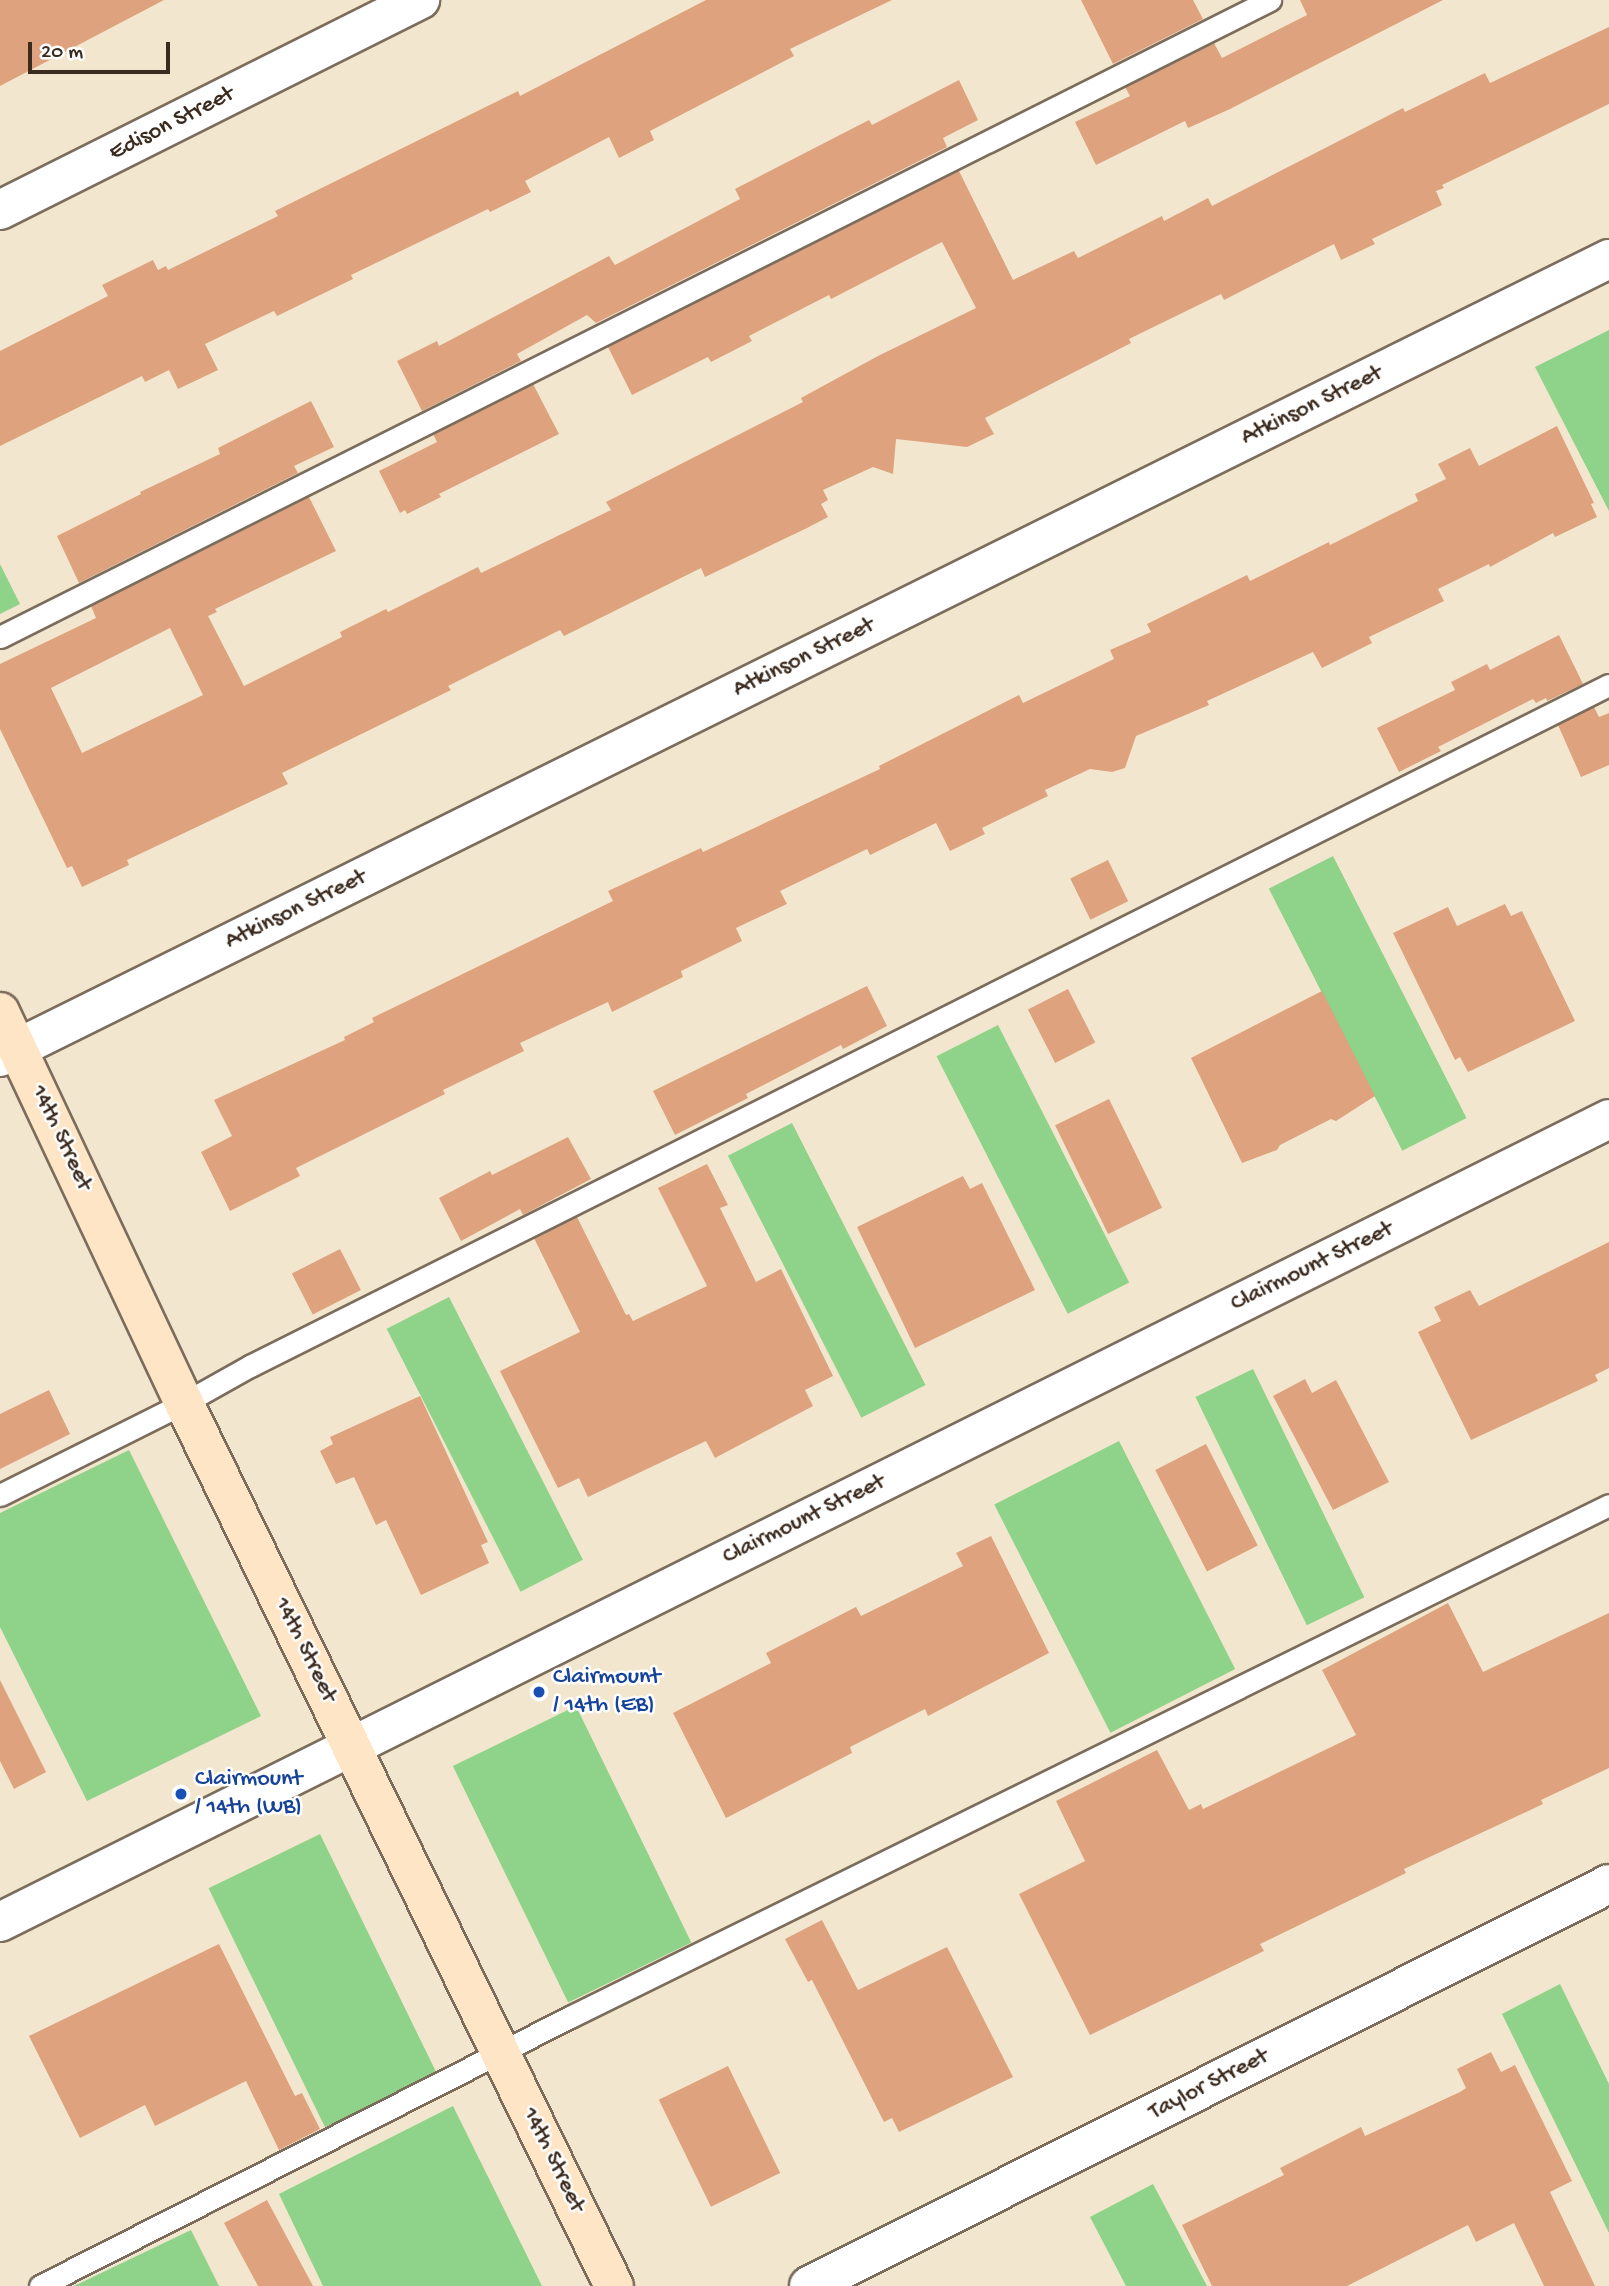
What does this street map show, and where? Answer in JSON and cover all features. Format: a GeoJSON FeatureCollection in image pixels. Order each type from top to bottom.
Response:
{"type":"FeatureCollection","features":[{"type":"Feature","properties":{"kind":"street","name":"Edison Street"},"geometry":{"type":"LineString","coordinates":[[0,210],[420,0]]}},
{"type":"Feature","properties":{"kind":"street","name":"Atkinson Street"},"geometry":{"type":"LineString","coordinates":[[9,1052],[1609,259]]}},
{"type":"Feature","properties":{"kind":"street","name":"14th Street"},"geometry":{"type":"LineString","coordinates":[[0,1012],[9,1052],[184,1403],[614,2286]]}},
{"type":"Feature","properties":{"kind":"street","name":"Clairmount Street"},"geometry":{"type":"LineString","coordinates":[[0,1922],[1609,1119]]}},
{"type":"Feature","properties":{"kind":"street","name":"Taylor Street"},"geometry":{"type":"LineString","coordinates":[[809,2286],[1609,1884]]}},
{"type":"Feature","properties":{"kind":"lane"},"geometry":{"type":"LineString","coordinates":[[0,638],[1270,0]]}},
{"type":"Feature","properties":{"kind":"lane"},"geometry":{"type":"LineString","coordinates":[[0,1495],[184,1403],[250,1366],[1609,685]]}},
{"type":"Feature","properties":{"kind":"lane"},"geometry":{"type":"LineString","coordinates":[[40,2286],[502,2053],[1609,1505]]}},
{"type":"Feature","properties":{"kind":"green space"},"geometry":{"type":"Polygon","coordinates":[[[1609,330],[1609,511],[1535,367],[1609,330]]]}},
{"type":"Feature","properties":{"kind":"green space"},"geometry":{"type":"Polygon","coordinates":[[[0,564],[20,604],[0,614],[0,564]]]}},
{"type":"Feature","properties":{"kind":"green space"},"geometry":{"type":"Polygon","coordinates":[[[1333,856],[1466,1118],[1402,1151],[1269,889],[1333,856]]]}},
{"type":"Feature","properties":{"kind":"green space"},"geometry":{"type":"Polygon","coordinates":[[[998,1025],[1129,1283],[1068,1314],[937,1056],[998,1025]]]}},
{"type":"Feature","properties":{"kind":"green space"},"geometry":{"type":"Polygon","coordinates":[[[792,1123],[925,1385],[861,1418],[728,1156],[792,1123]]]}},
{"type":"Feature","properties":{"kind":"green space"},"geometry":{"type":"Polygon","coordinates":[[[449,1297],[583,1560],[521,1592],[387,1329],[449,1297]]]}},
{"type":"Feature","properties":{"kind":"green space"},"geometry":{"type":"Polygon","coordinates":[[[1253,1369],[1364,1597],[1307,1625],[1195,1397],[1253,1369]]]}},
{"type":"Feature","properties":{"kind":"green space"},"geometry":{"type":"Polygon","coordinates":[[[1119,1441],[1235,1669],[1110,1733],[994,1505],[1119,1441]]]}},
{"type":"Feature","properties":{"kind":"green space"},"geometry":{"type":"Polygon","coordinates":[[[129,1450],[261,1716],[87,1801],[0,1627],[0,1513],[129,1450]]]}},
{"type":"Feature","properties":{"kind":"green space"},"geometry":{"type":"Polygon","coordinates":[[[576,1706],[691,1942],[568,2002],[453,1766],[576,1706]]]}},
{"type":"Feature","properties":{"kind":"green space"},"geometry":{"type":"Polygon","coordinates":[[[320,1834],[437,2073],[325,2127],[209,1888],[320,1834]]]}},
{"type":"Feature","properties":{"kind":"green space"},"geometry":{"type":"Polygon","coordinates":[[[1560,1984],[1609,2084],[1609,2233],[1502,2014],[1560,1984]]]}},
{"type":"Feature","properties":{"kind":"green space"},"geometry":{"type":"Polygon","coordinates":[[[453,2106],[542,2286],[323,2286],[279,2194],[453,2106]]]}},
{"type":"Feature","properties":{"kind":"green space"},"geometry":{"type":"Polygon","coordinates":[[[1153,2184],[1207,2286],[1126,2286],[1090,2217],[1153,2184]]]}},
{"type":"Feature","properties":{"kind":"green space"},"geometry":{"type":"Polygon","coordinates":[[[191,2230],[219,2286],[74,2286],[191,2230]]]}},
{"type":"Feature","properties":{"kind":"building"},"geometry":{"type":"Polygon","coordinates":[[[0,0],[164,0],[0,86],[0,0]]]}},
{"type":"Feature","properties":{"kind":"building"},"geometry":{"type":"Polygon","coordinates":[[[706,0],[892,0],[790,49],[794,56],[650,131],[654,140],[619,158],[609,137],[525,181],[531,192],[490,212],[488,209],[351,275],[353,279],[277,316],[274,311],[205,344],[218,370],[178,389],[169,370],[145,382],[142,376],[0,446],[0,351],[108,296],[102,285],[153,260],[158,270],[166,266],[168,270],[278,216],[275,211],[518,91],[520,96],[706,0]]]}},
{"type":"Feature","properties":{"kind":"building"},"geometry":{"type":"Polygon","coordinates":[[[1081,0],[1193,0],[1203,19],[1113,64],[1081,0]]]}},
{"type":"Feature","properties":{"kind":"building"},"geometry":{"type":"Polygon","coordinates":[[[1300,0],[1443,0],[1230,109],[1188,128],[1185,121],[1096,165],[1075,122],[1130,96],[1125,87],[1214,43],[1222,58],[1307,15],[1300,0]]]}},
{"type":"Feature","properties":{"kind":"building"},"geometry":{"type":"Polygon","coordinates":[[[1609,27],[1609,104],[1442,185],[1444,188],[1436,191],[1442,205],[1372,239],[1375,244],[1341,260],[1334,244],[1224,300],[1221,294],[1129,339],[1131,343],[985,418],[994,434],[967,447],[896,439],[893,474],[873,467],[823,490],[828,500],[821,504],[828,517],[807,528],[705,577],[701,568],[564,636],[560,630],[448,686],[451,690],[282,773],[288,784],[127,860],[129,865],[82,887],[72,866],[67,868],[0,729],[0,664],[96,618],[91,606],[309,497],[336,551],[215,609],[217,612],[208,616],[244,686],[342,637],[340,632],[386,609],[388,612],[478,567],[481,573],[611,510],[606,502],[803,402],[801,398],[878,356],[976,308],[942,242],[831,299],[829,295],[749,336],[752,341],[711,362],[708,357],[632,395],[608,347],[959,171],[1013,280],[1074,251],[1078,258],[1162,216],[1164,221],[1208,198],[1212,206],[1403,108],[1405,112],[1485,73],[1490,83],[1609,27]],[[170,628],[51,688],[82,753],[203,695],[170,628]]]}},
{"type":"Feature","properties":{"kind":"building"},"geometry":{"type":"Polygon","coordinates":[[[959,80],[978,120],[943,138],[947,147],[596,323],[587,315],[517,354],[521,361],[422,411],[397,361],[437,341],[439,346],[609,256],[615,265],[740,199],[735,189],[869,120],[872,125],[959,80]]]}},
{"type":"Feature","properties":{"kind":"building"},"geometry":{"type":"Polygon","coordinates":[[[533,384],[559,434],[439,494],[441,497],[407,514],[405,510],[400,513],[379,471],[437,442],[433,434],[533,384]]]}},
{"type":"Feature","properties":{"kind":"building"},"geometry":{"type":"Polygon","coordinates":[[[311,401],[334,447],[294,466],[298,473],[79,583],[57,536],[220,454],[218,448],[311,401]]]}},
{"type":"Feature","properties":{"kind":"building"},"geometry":{"type":"Polygon","coordinates":[[[1557,426],[1594,503],[1591,504],[1597,517],[1555,537],[1553,533],[1490,567],[1489,564],[1438,589],[1444,601],[1369,637],[1372,643],[1322,668],[1313,652],[1207,701],[1209,705],[1136,736],[1125,768],[1112,772],[1090,769],[1045,790],[1048,796],[982,828],[985,834],[950,851],[936,823],[870,855],[867,849],[780,891],[787,904],[736,928],[742,941],[681,971],[683,977],[612,1012],[608,1002],[520,1043],[524,1051],[443,1090],[445,1094],[296,1168],[300,1176],[230,1211],[201,1152],[232,1136],[214,1100],[345,1040],[344,1037],[374,1022],[372,1018],[613,901],[608,891],[701,848],[703,852],[880,769],[879,766],[1019,695],[1023,703],[1114,659],[1110,650],[1151,632],[1147,624],[1247,575],[1250,581],[1329,542],[1330,545],[1418,501],[1415,494],[1446,479],[1438,464],[1470,448],[1479,466],[1557,426]]]}},
{"type":"Feature","properties":{"kind":"building"},"geometry":{"type":"Polygon","coordinates":[[[1559,635],[1583,684],[1547,701],[1546,698],[1536,703],[1533,699],[1438,747],[1441,751],[1399,772],[1377,728],[1455,690],[1451,682],[1487,664],[1490,670],[1559,635]]]}},
{"type":"Feature","properties":{"kind":"building"},"geometry":{"type":"Polygon","coordinates":[[[1594,707],[1599,717],[1609,713],[1609,765],[1581,777],[1558,725],[1594,707]]]}},
{"type":"Feature","properties":{"kind":"building"},"geometry":{"type":"Polygon","coordinates":[[[1108,860],[1128,901],[1090,920],[1070,878],[1108,860]]]}},
{"type":"Feature","properties":{"kind":"building"},"geometry":{"type":"Polygon","coordinates":[[[1505,904],[1511,916],[1522,911],[1575,1021],[1468,1072],[1460,1057],[1455,1060],[1393,933],[1448,907],[1457,926],[1505,904]]]}},
{"type":"Feature","properties":{"kind":"building"},"geometry":{"type":"Polygon","coordinates":[[[867,986],[887,1026],[843,1049],[841,1045],[746,1094],[748,1098],[675,1135],[653,1091],[867,986]]]}},
{"type":"Feature","properties":{"kind":"building"},"geometry":{"type":"Polygon","coordinates":[[[1068,989],[1095,1042],[1055,1063],[1028,1009],[1068,989]]]}},
{"type":"Feature","properties":{"kind":"building"},"geometry":{"type":"Polygon","coordinates":[[[1322,991],[1375,1096],[1336,1121],[1331,1119],[1280,1145],[1277,1150],[1242,1163],[1191,1058],[1322,991]]]}},
{"type":"Feature","properties":{"kind":"building"},"geometry":{"type":"Polygon","coordinates":[[[1109,1099],[1162,1208],[1108,1234],[1055,1125],[1109,1099]]]}},
{"type":"Feature","properties":{"kind":"building"},"geometry":{"type":"Polygon","coordinates":[[[568,1137],[591,1179],[523,1215],[520,1209],[461,1241],[439,1198],[490,1171],[492,1175],[568,1137]]]}},
{"type":"Feature","properties":{"kind":"building"},"geometry":{"type":"Polygon","coordinates":[[[707,1164],[728,1205],[720,1208],[756,1282],[781,1269],[833,1376],[805,1390],[813,1406],[715,1458],[706,1441],[588,1497],[579,1478],[558,1488],[500,1371],[580,1332],[534,1238],[577,1217],[626,1315],[629,1314],[633,1321],[707,1286],[658,1188],[707,1164]]]}},
{"type":"Feature","properties":{"kind":"building"},"geometry":{"type":"Polygon","coordinates":[[[963,1176],[970,1189],[982,1183],[1035,1290],[915,1348],[857,1227],[963,1176]]]}},
{"type":"Feature","properties":{"kind":"building"},"geometry":{"type":"Polygon","coordinates":[[[1609,1242],[1609,1368],[1595,1375],[1598,1381],[1471,1440],[1418,1332],[1441,1321],[1434,1307],[1470,1290],[1479,1306],[1609,1242]]]}},
{"type":"Feature","properties":{"kind":"building"},"geometry":{"type":"Polygon","coordinates":[[[340,1249],[361,1290],[313,1315],[292,1274],[340,1249]]]}},
{"type":"Feature","properties":{"kind":"building"},"geometry":{"type":"Polygon","coordinates":[[[1305,1379],[1312,1393],[1336,1380],[1389,1482],[1333,1510],[1273,1396],[1305,1379]]]}},
{"type":"Feature","properties":{"kind":"building"},"geometry":{"type":"Polygon","coordinates":[[[49,1390],[70,1434],[0,1469],[0,1414],[49,1390]]]}},
{"type":"Feature","properties":{"kind":"building"},"geometry":{"type":"Polygon","coordinates":[[[420,1396],[488,1542],[481,1545],[489,1563],[421,1595],[386,1520],[376,1525],[354,1477],[336,1484],[320,1451],[333,1444],[330,1437],[420,1396]]]}},
{"type":"Feature","properties":{"kind":"building"},"geometry":{"type":"Polygon","coordinates":[[[1206,1444],[1258,1546],[1207,1571],[1155,1470],[1206,1444]]]}},
{"type":"Feature","properties":{"kind":"building"},"geometry":{"type":"Polygon","coordinates":[[[991,1536],[1049,1653],[928,1716],[925,1709],[850,1747],[852,1753],[726,1818],[673,1713],[771,1663],[766,1653],[856,1607],[861,1616],[963,1566],[956,1553],[991,1536]]]}},
{"type":"Feature","properties":{"kind":"building"},"geometry":{"type":"Polygon","coordinates":[[[1448,1603],[1483,1672],[1609,1613],[1609,1768],[1541,1800],[1543,1804],[1404,1869],[1406,1873],[1260,1944],[1264,1951],[1090,2035],[1019,1894],[1085,1861],[1056,1801],[1157,1750],[1189,1810],[1201,1804],[1203,1809],[1356,1735],[1322,1670],[1448,1603]]]}},
{"type":"Feature","properties":{"kind":"building"},"geometry":{"type":"Polygon","coordinates":[[[0,1680],[46,1772],[14,1789],[0,1761],[0,1680]]]}},
{"type":"Feature","properties":{"kind":"building"},"geometry":{"type":"Polygon","coordinates":[[[822,1920],[858,1990],[947,1947],[1013,2077],[899,2132],[892,2118],[884,2122],[812,1980],[808,1982],[785,1939],[822,1920]]]}},
{"type":"Feature","properties":{"kind":"building"},"geometry":{"type":"Polygon","coordinates":[[[219,1944],[295,2096],[302,2093],[320,2129],[279,2150],[246,2081],[155,2126],[145,2105],[80,2138],[29,2036],[219,1944]]]}},
{"type":"Feature","properties":{"kind":"building"},"geometry":{"type":"Polygon","coordinates":[[[1491,2052],[1501,2072],[1515,2065],[1572,2181],[1550,2192],[1595,2286],[1544,2286],[1514,2223],[1476,2242],[1468,2225],[1347,2286],[1212,2286],[1182,2225],[1284,2175],[1280,2168],[1361,2127],[1365,2136],[1460,2092],[1466,2088],[1457,2069],[1491,2052]]]}},
{"type":"Feature","properties":{"kind":"building"},"geometry":{"type":"Polygon","coordinates":[[[728,2066],[780,2173],[711,2207],[659,2100],[728,2066]]]}},
{"type":"Feature","properties":{"kind":"building"},"geometry":{"type":"Polygon","coordinates":[[[267,2200],[313,2286],[258,2286],[224,2223],[267,2200]]]}},
{"type":"Feature","properties":{"kind":"place","name":"Clairmount / 14th (EB)"},"geometry":{"type":"Point","coordinates":[539,1692]}},
{"type":"Feature","properties":{"kind":"place","name":"Clairmount / 14th (WB)"},"geometry":{"type":"Point","coordinates":[181,1794]}}]}
